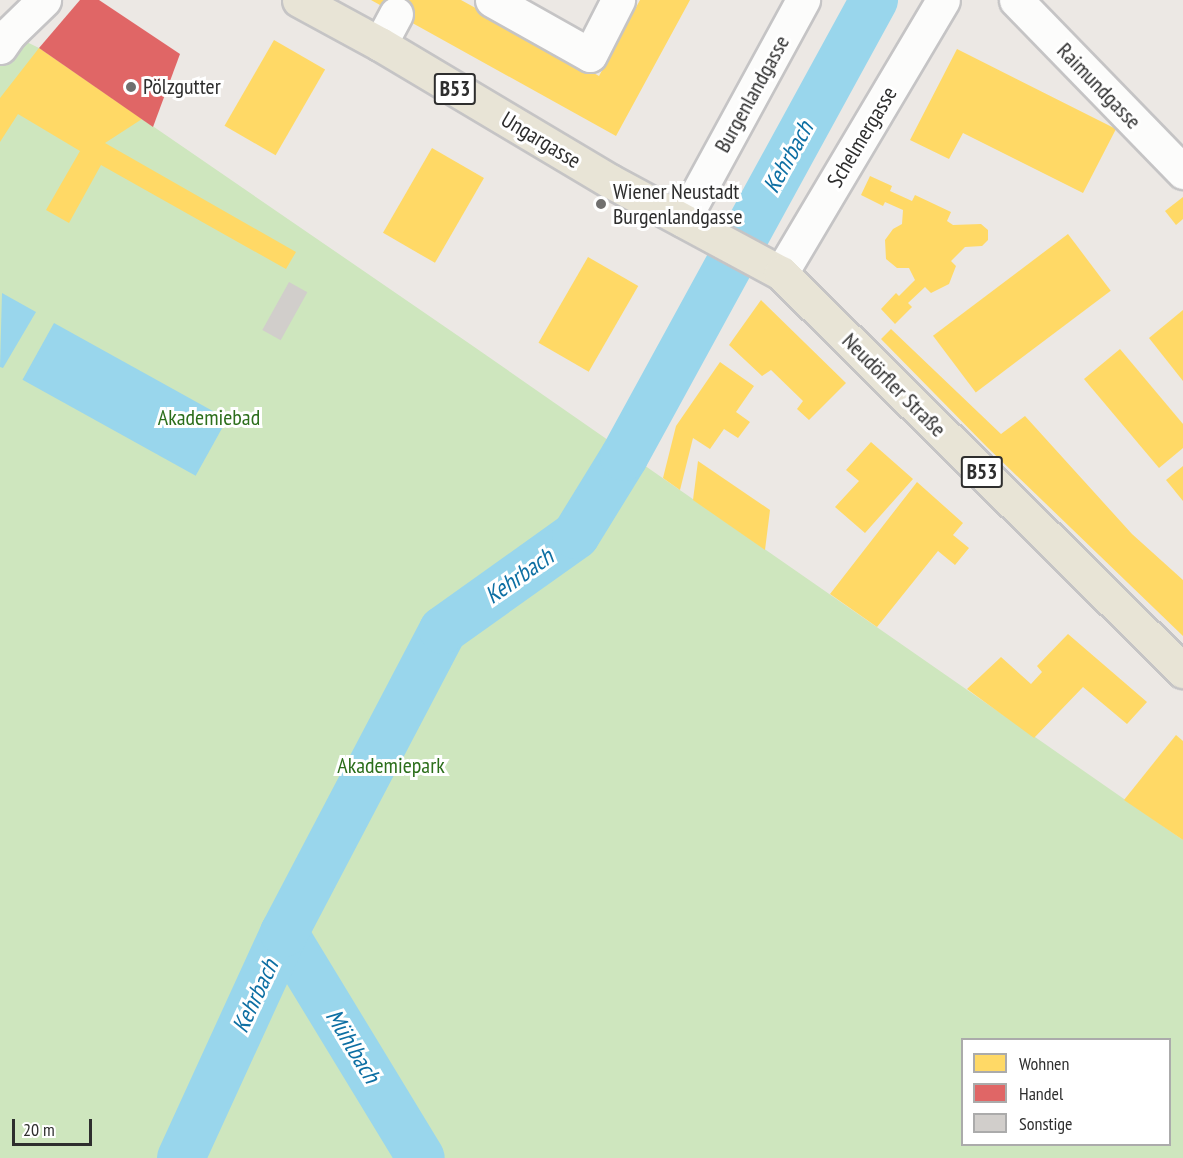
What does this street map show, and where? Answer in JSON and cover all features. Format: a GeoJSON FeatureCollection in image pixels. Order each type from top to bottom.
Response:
{"type":"FeatureCollection","features":[{"type":"Feature","properties":{"kind":"main road","name":"Ungargasse"},"geometry":{"type":"LineString","coordinates":[[299,0],[380,44],[610,181],[767,266]]}},
{"type":"Feature","properties":{"kind":"main road","name":"Neudörfler Straße"},"geometry":{"type":"LineString","coordinates":[[767,266],[1183,671]]}},
{"type":"Feature","properties":{"kind":"street"},"geometry":{"type":"LineString","coordinates":[[0,47],[9,34],[44,0]]}},
{"type":"Feature","properties":{"kind":"street"},"geometry":{"type":"LineString","coordinates":[[492,0],[590,55],[618,0]]}},
{"type":"Feature","properties":{"kind":"street","name":"Burgenlandgasse"},"geometry":{"type":"LineString","coordinates":[[682,220],[803,0]]}},
{"type":"Feature","properties":{"kind":"street","name":"Schelmergasse"},"geometry":{"type":"LineString","coordinates":[[767,266],[943,0]]}},
{"type":"Feature","properties":{"kind":"street","name":"Raimundgasse"},"geometry":{"type":"LineString","coordinates":[[1016,0],[1183,172]]}},
{"type":"Feature","properties":{"kind":"street"},"geometry":{"type":"LineString","coordinates":[[380,44],[396,14]]}},
{"type":"Feature","properties":{"kind":"green space","name":"Akademiepark"},"geometry":{"type":"Polygon","coordinates":[[[0,29],[39,48],[470,344],[1183,840],[1183,1158],[0,1158],[0,29]]]}},
{"type":"Feature","properties":{"kind":"water"},"geometry":{"type":"Polygon","coordinates":[[[2,293],[36,312],[3,368],[0,367],[2,293]]]}},
{"type":"Feature","properties":{"kind":"water"},"geometry":{"type":"Polygon","coordinates":[[[54,323],[227,419],[196,476],[22,380],[54,323]]]}},
{"type":"Feature","properties":{"kind":"building: Wohnen"},"geometry":{"type":"Polygon","coordinates":[[[371,0],[461,0],[599,76],[640,0],[690,0],[616,136],[371,0]]]}},
{"type":"Feature","properties":{"kind":"building: Wohnen"},"geometry":{"type":"Polygon","coordinates":[[[274,40],[325,70],[276,155],[225,126],[274,40]]]}},
{"type":"Feature","properties":{"kind":"building: Wohnen"},"geometry":{"type":"Polygon","coordinates":[[[39,48],[142,119],[105,143],[296,252],[286,269],[101,165],[69,223],[46,210],[80,151],[18,114],[0,142],[0,98],[39,48]]]}},
{"type":"Feature","properties":{"kind":"building: Wohnen"},"geometry":{"type":"Polygon","coordinates":[[[957,49],[1116,129],[1083,193],[963,133],[949,159],[910,140],[957,49]]]}},
{"type":"Feature","properties":{"kind":"building: Wohnen"},"geometry":{"type":"Polygon","coordinates":[[[432,148],[484,178],[435,263],[383,233],[432,148]]]}},
{"type":"Feature","properties":{"kind":"building: Wohnen"},"geometry":{"type":"Polygon","coordinates":[[[870,176],[892,186],[890,191],[912,201],[915,195],[951,212],[947,221],[953,225],[981,224],[988,230],[988,240],[982,246],[965,247],[951,261],[956,266],[949,284],[931,293],[925,287],[908,303],[912,307],[895,324],[881,309],[896,293],[899,296],[915,280],[909,268],[897,268],[886,259],[885,240],[893,229],[902,224],[903,210],[885,202],[883,206],[861,195],[870,176]]]}},
{"type":"Feature","properties":{"kind":"building: Wohnen"},"geometry":{"type":"Polygon","coordinates":[[[1183,197],[1183,219],[1176,225],[1165,211],[1183,197]]]}},
{"type":"Feature","properties":{"kind":"building: Wohnen"},"geometry":{"type":"Polygon","coordinates":[[[1068,234],[1111,291],[976,392],[933,336],[1068,234]]]}},
{"type":"Feature","properties":{"kind":"building: Wohnen"},"geometry":{"type":"Polygon","coordinates":[[[588,257],[638,286],[589,372],[538,343],[588,257]]]}},
{"type":"Feature","properties":{"kind":"building: Wohnen"},"geometry":{"type":"Polygon","coordinates":[[[761,300],[846,383],[809,420],[797,409],[803,401],[771,370],[762,376],[729,345],[761,300]]]}},
{"type":"Feature","properties":{"kind":"building: Wohnen"},"geometry":{"type":"Polygon","coordinates":[[[1183,310],[1183,381],[1149,338],[1183,310]]]}},
{"type":"Feature","properties":{"kind":"building: Wohnen"},"geometry":{"type":"Polygon","coordinates":[[[891,329],[1001,434],[1025,416],[1132,534],[1183,580],[1183,636],[987,447],[881,339],[891,329]]]}},
{"type":"Feature","properties":{"kind":"building: Wohnen"},"geometry":{"type":"Polygon","coordinates":[[[1120,349],[1183,424],[1183,448],[1159,468],[1084,379],[1120,349]]]}},
{"type":"Feature","properties":{"kind":"building: Wohnen"},"geometry":{"type":"Polygon","coordinates":[[[720,362],[754,386],[736,412],[750,422],[738,438],[724,429],[710,449],[693,438],[680,490],[663,478],[676,426],[720,362]]]}},
{"type":"Feature","properties":{"kind":"building: Wohnen"},"geometry":{"type":"Polygon","coordinates":[[[871,442],[913,479],[865,533],[835,507],[859,481],[846,470],[871,442]]]}},
{"type":"Feature","properties":{"kind":"building: Wohnen"},"geometry":{"type":"Polygon","coordinates":[[[698,461],[770,510],[765,550],[693,500],[698,461]]]}},
{"type":"Feature","properties":{"kind":"building: Wohnen"},"geometry":{"type":"Polygon","coordinates":[[[1183,466],[1183,501],[1166,480],[1183,466]]]}},
{"type":"Feature","properties":{"kind":"building: Wohnen"},"geometry":{"type":"Polygon","coordinates":[[[917,482],[963,523],[953,535],[969,548],[955,565],[938,551],[877,627],[830,594],[917,482]]]}},
{"type":"Feature","properties":{"kind":"building: Wohnen"},"geometry":{"type":"Polygon","coordinates":[[[1068,634],[1147,702],[1127,724],[1083,687],[1034,738],[967,689],[1001,657],[1031,684],[1042,672],[1037,666],[1068,634]]]}},
{"type":"Feature","properties":{"kind":"building: Wohnen"},"geometry":{"type":"Polygon","coordinates":[[[1176,735],[1183,741],[1183,840],[1124,800],[1176,735]]]}},
{"type":"Feature","properties":{"kind":"building: Handel","name":"Pölzgutter"},"geometry":{"type":"Polygon","coordinates":[[[80,0],[99,0],[180,54],[153,127],[39,48],[80,0]]]}},
{"type":"Feature","properties":{"kind":"building: Sonstige"},"geometry":{"type":"Polygon","coordinates":[[[289,282],[307,292],[281,340],[262,330],[289,282]]]}},
{"type":"Feature","properties":{"kind":"waterway","name":"Kehrbach"},"geometry":{"type":"LineString","coordinates":[[181,1158],[284,933],[443,630],[576,535],[624,457],[874,0]]}},
{"type":"Feature","properties":{"kind":"waterway","name":"Mühlbach"},"geometry":{"type":"LineString","coordinates":[[284,933],[421,1158]]}},
{"type":"Feature","properties":{"kind":"place","name":"Pölzgutter"},"geometry":{"type":"Point","coordinates":[131,87]}},
{"type":"Feature","properties":{"kind":"place","name":"Wiener Neustadt Burgenlandgasse"},"geometry":{"type":"Point","coordinates":[601,204]}},
{"type":"Feature","properties":{"kind":"park label","name":"Akademiebad"},"geometry":{"type":"Point","coordinates":[209,418]}}]}
